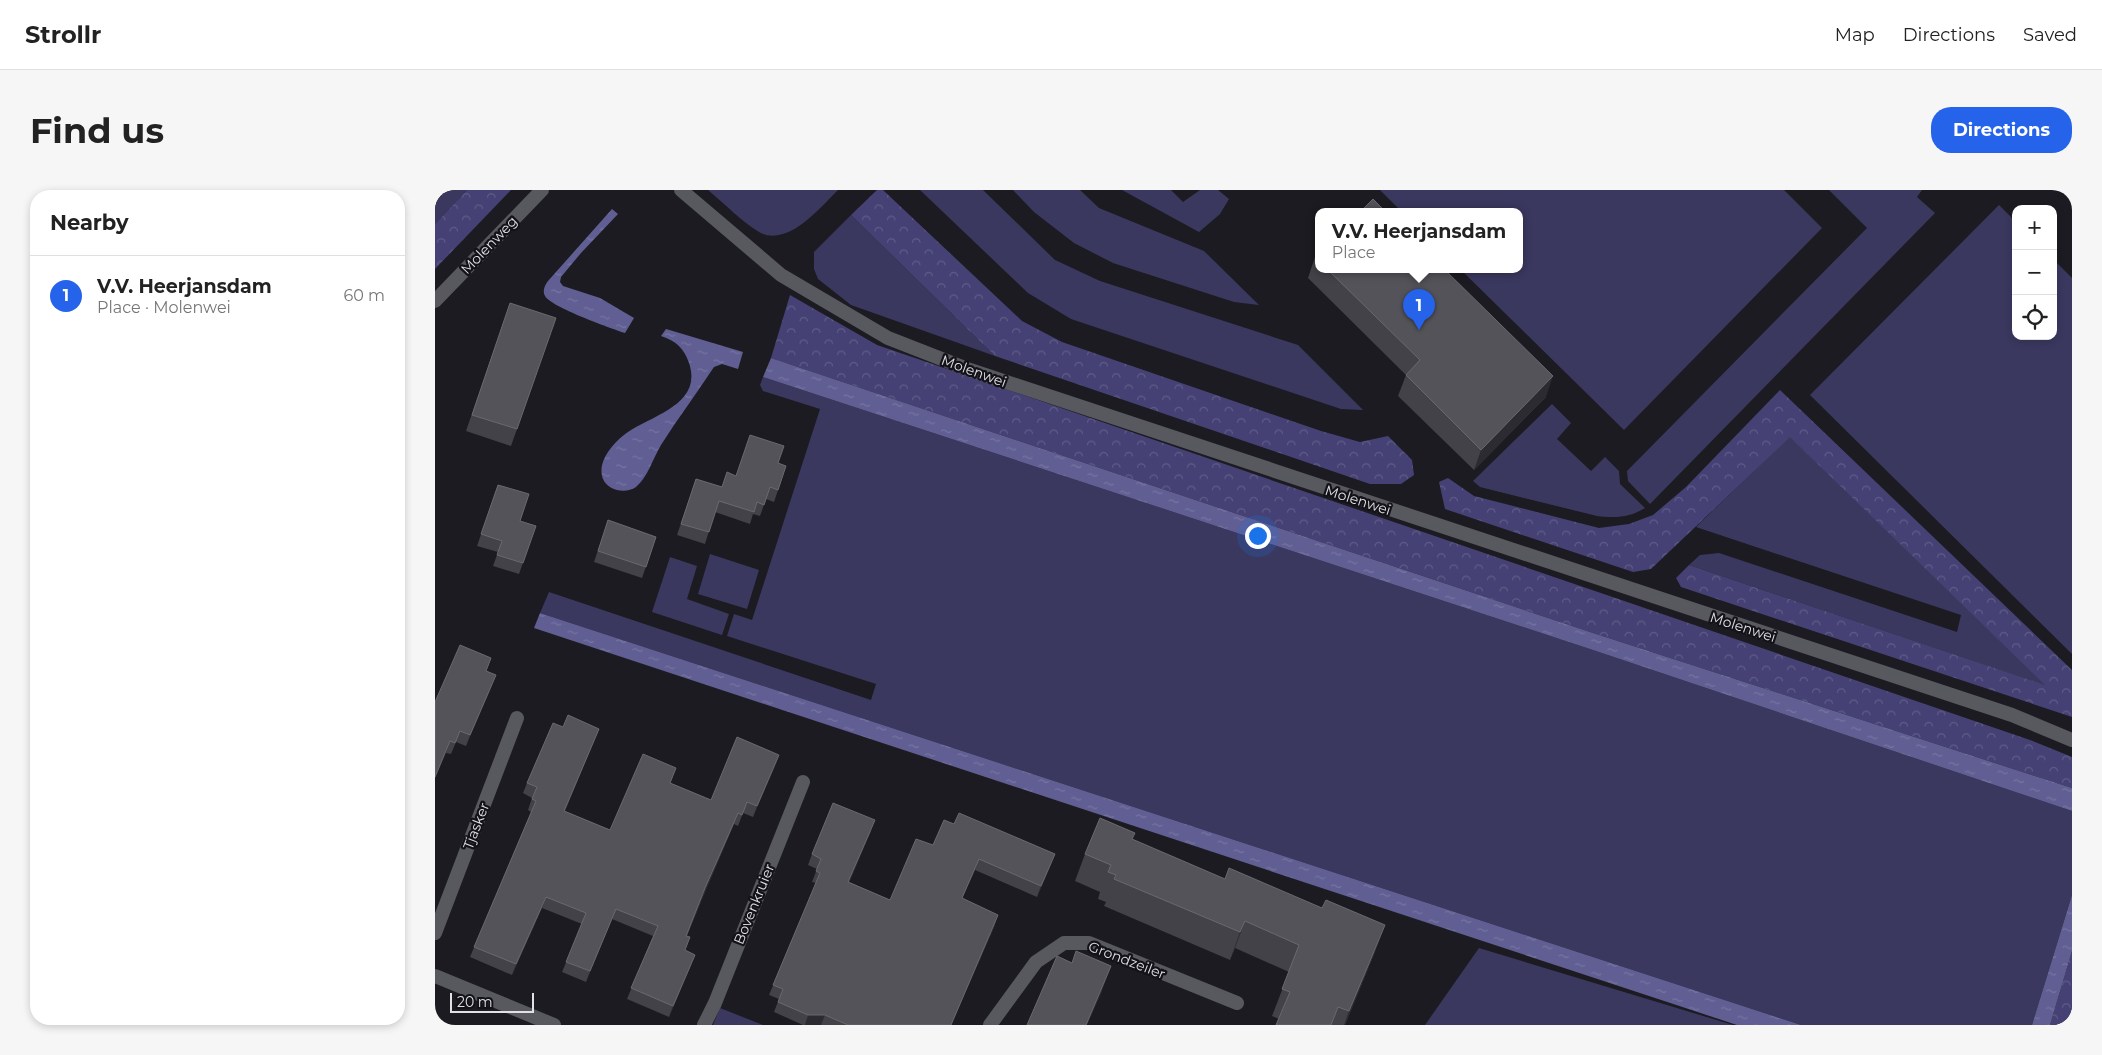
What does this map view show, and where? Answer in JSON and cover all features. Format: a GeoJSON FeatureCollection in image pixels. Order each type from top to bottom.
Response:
{"type":"FeatureCollection","features":[{"type":"Feature","properties":{"kind":"street","name":"Molenweg"},"geometry":{"type":"LineString","coordinates":[[435,301],[543,190]]}},
{"type":"Feature","properties":{"kind":"street","name":"Molenwei"},"geometry":{"type":"LineString","coordinates":[[681,190],[781,275],[844,314],[897,342],[989,377],[2011,715],[2072,740]]}},
{"type":"Feature","properties":{"kind":"street","name":"Tjasker"},"geometry":{"type":"LineString","coordinates":[[435,933],[517,718]]}},
{"type":"Feature","properties":{"kind":"street","name":"Bovenkruier"},"geometry":{"type":"LineString","coordinates":[[704,1025],[715,1003],[803,782]]}},
{"type":"Feature","properties":{"kind":"street","name":"Grondzeiler"},"geometry":{"type":"LineString","coordinates":[[989,1025],[1036,962],[1065,943],[1089,943],[1237,1003]]}},
{"type":"Feature","properties":{"kind":"street"},"geometry":{"type":"LineString","coordinates":[[435,976],[554,1025]]}},
{"type":"Feature","properties":{"kind":"shaded area"},"geometry":{"type":"Polygon","coordinates":[[[435,190],[467,190],[435,224],[435,190]]]}},
{"type":"Feature","properties":{"kind":"shaded area"},"geometry":{"type":"Polygon","coordinates":[[[708,190],[838,190],[802,224],[781,235],[770,236],[753,228],[708,190]]]}},
{"type":"Feature","properties":{"kind":"shaded area"},"geometry":{"type":"Polygon","coordinates":[[[920,190],[983,190],[1055,260],[1100,281],[1298,345],[1363,410],[1341,409],[1071,319],[1028,293],[920,190]]]}},
{"type":"Feature","properties":{"kind":"shaded area"},"geometry":{"type":"Polygon","coordinates":[[[1013,190],[1080,190],[1099,208],[1204,251],[1259,305],[1234,302],[1113,263],[1074,243],[1034,212],[1013,190]]]}},
{"type":"Feature","properties":{"kind":"shaded area"},"geometry":{"type":"Polygon","coordinates":[[[1122,190],[1171,190],[1183,202],[1200,190],[1218,190],[1229,199],[1220,214],[1199,232],[1122,190]]]}},
{"type":"Feature","properties":{"kind":"shaded area"},"geometry":{"type":"Polygon","coordinates":[[[1380,190],[1784,190],[1822,228],[1624,430],[1464,273],[1523,273],[1523,208],[1398,208],[1380,190]]]}},
{"type":"Feature","properties":{"kind":"shaded area"},"geometry":{"type":"Polygon","coordinates":[[[1829,190],[1922,190],[1917,197],[1935,213],[1650,504],[1628,481],[1627,471],[1867,228],[1829,190]]]}},
{"type":"Feature","properties":{"kind":"shaded area"},"geometry":{"type":"Polygon","coordinates":[[[1999,205],[2012,218],[2012,340],[2057,340],[2057,263],[2072,278],[2072,654],[1810,395],[1999,205]]]}},
{"type":"Feature","properties":{"kind":"shaded area"},"geometry":{"type":"Polygon","coordinates":[[[851,215],[995,356],[851,305],[818,279],[814,269],[814,252],[851,215]]]}},
{"type":"Feature","properties":{"kind":"shaded area"},"geometry":{"type":"Polygon","coordinates":[[[763,377],[1590,649],[2072,811],[2072,895],[2032,1025],[1801,1025],[540,613],[549,592],[871,700],[876,684],[727,636],[734,614],[752,620],[820,409],[763,391],[760,385],[763,377]]]}},
{"type":"Feature","properties":{"kind":"shaded area"},"geometry":{"type":"Polygon","coordinates":[[[1552,404],[1571,423],[1557,439],[1591,471],[1605,457],[1619,471],[1620,484],[1645,508],[1633,514],[1622,516],[1597,516],[1480,487],[1473,481],[1552,404]]]}},
{"type":"Feature","properties":{"kind":"shaded area"},"geometry":{"type":"Polygon","coordinates":[[[1790,436],[2047,686],[1689,565],[1700,555],[1719,553],[1957,632],[1961,615],[1696,527],[1790,436]]]}},
{"type":"Feature","properties":{"kind":"shaded area"},"geometry":{"type":"Polygon","coordinates":[[[710,554],[759,570],[747,609],[698,594],[710,554]]]}},
{"type":"Feature","properties":{"kind":"shaded area"},"geometry":{"type":"Polygon","coordinates":[[[670,557],[697,566],[687,599],[729,614],[722,635],[652,612],[670,557]]]}},
{"type":"Feature","properties":{"kind":"shaded area"},"geometry":{"type":"Polygon","coordinates":[[[1479,948],[1733,1025],[1425,1025],[1479,948]]]}},
{"type":"Feature","properties":{"kind":"shaded area"},"geometry":{"type":"Polygon","coordinates":[[[720,1008],[763,1025],[713,1025],[720,1008]]]}},
{"type":"Feature","properties":{"kind":"green space"},"geometry":{"type":"Polygon","coordinates":[[[467,190],[511,190],[435,269],[435,224],[467,190]]]}},
{"type":"Feature","properties":{"kind":"green space"},"geometry":{"type":"Polygon","coordinates":[[[877,190],[883,190],[1022,321],[1062,342],[1321,431],[1360,442],[1388,436],[1412,460],[1414,475],[1401,484],[1370,484],[995,356],[851,215],[877,190]]]}},
{"type":"Feature","properties":{"kind":"green space"},"geometry":{"type":"Polygon","coordinates":[[[790,295],[877,345],[2030,740],[2072,757],[2072,788],[1593,633],[771,358],[790,295]]]}},
{"type":"Feature","properties":{"kind":"green space"},"geometry":{"type":"Polygon","coordinates":[[[1780,390],[2072,670],[2072,717],[1681,587],[1676,578],[1689,565],[2045,685],[1790,437],[1651,569],[1633,572],[1445,509],[1439,482],[1448,478],[1474,496],[1599,528],[1629,524],[1653,515],[1686,487],[1780,390]]]}},
{"type":"Feature","properties":{"kind":"green space"},"geometry":{"type":"Polygon","coordinates":[[[2072,951],[2072,1025],[2050,1025],[2072,951]]]}},
{"type":"Feature","properties":{"kind":"water"},"geometry":{"type":"Polygon","coordinates":[[[612,209],[618,214],[581,253],[561,277],[560,282],[563,286],[600,298],[634,318],[625,333],[558,306],[545,296],[544,292],[548,281],[612,209]]]}},
{"type":"Feature","properties":{"kind":"water"},"geometry":{"type":"Polygon","coordinates":[[[666,329],[743,352],[738,369],[722,364],[714,367],[661,445],[640,483],[632,489],[622,491],[613,489],[605,483],[602,472],[602,465],[608,452],[628,432],[673,406],[689,389],[691,377],[689,363],[685,353],[679,346],[661,336],[666,329]]]}},
{"type":"Feature","properties":{"kind":"water"},"geometry":{"type":"Polygon","coordinates":[[[771,358],[1593,633],[2072,788],[2072,811],[1590,649],[763,377],[771,358]]]}},
{"type":"Feature","properties":{"kind":"water"},"geometry":{"type":"Polygon","coordinates":[[[540,613],[1801,1025],[1737,1025],[534,628],[540,613]]]}},
{"type":"Feature","properties":{"kind":"water"},"geometry":{"type":"Polygon","coordinates":[[[2072,895],[2072,951],[2050,1025],[2032,1025],[2072,895]]]}},
{"type":"Feature","properties":{"kind":"building"},"geometry":{"type":"Polygon","coordinates":[[[1373,199],[1382,208],[1364,208],[1373,199]]]}},
{"type":"Feature","properties":{"kind":"building"},"geometry":{"type":"Polygon","coordinates":[[[1331,273],[1448,273],[1553,376],[1481,450],[1406,375],[1420,360],[1331,273]]]}},
{"type":"Feature","properties":{"kind":"building"},"geometry":{"type":"Polygon","coordinates":[[[510,303],[556,318],[517,429],[472,415],[510,303]]]}},
{"type":"Feature","properties":{"kind":"building"},"geometry":{"type":"Polygon","coordinates":[[[750,435],[784,446],[778,463],[786,466],[778,490],[770,487],[764,505],[757,502],[754,512],[719,501],[709,532],[681,524],[696,479],[722,487],[727,472],[736,476],[750,435]]]}},
{"type":"Feature","properties":{"kind":"building"},"geometry":{"type":"Polygon","coordinates":[[[498,485],[529,494],[520,521],[536,526],[523,563],[497,555],[502,541],[481,534],[498,485]]]}},
{"type":"Feature","properties":{"kind":"building"},"geometry":{"type":"Polygon","coordinates":[[[608,520],[656,537],[646,567],[598,551],[608,520]]]}},
{"type":"Feature","properties":{"kind":"building"},"geometry":{"type":"Polygon","coordinates":[[[460,645],[491,658],[486,671],[496,675],[470,735],[460,731],[455,743],[450,741],[435,777],[435,702],[460,645]]]}},
{"type":"Feature","properties":{"kind":"building"},"geometry":{"type":"Polygon","coordinates":[[[568,715],[599,729],[564,811],[610,830],[643,754],[676,768],[670,783],[711,800],[737,737],[779,755],[757,806],[747,802],[742,815],[738,813],[705,888],[686,936],[690,937],[685,950],[695,955],[673,1006],[631,988],[658,926],[616,909],[590,971],[566,962],[586,913],[546,897],[516,964],[474,947],[536,801],[532,799],[537,787],[527,783],[553,723],[563,727],[568,715]]]}},
{"type":"Feature","properties":{"kind":"building"},"geometry":{"type":"Polygon","coordinates":[[[833,803],[875,820],[848,882],[890,900],[916,839],[933,845],[944,820],[954,824],[959,813],[1055,854],[1041,886],[979,859],[962,898],[998,915],[951,1025],[848,1025],[825,1015],[808,1015],[778,1002],[783,989],[773,985],[820,873],[816,871],[821,859],[812,854],[833,803]]]}},
{"type":"Feature","properties":{"kind":"building"},"geometry":{"type":"Polygon","coordinates":[[[1100,818],[1135,833],[1132,839],[1225,879],[1229,868],[1322,908],[1326,900],[1385,925],[1349,1011],[1338,1007],[1331,1025],[1276,1025],[1290,992],[1282,989],[1299,945],[1245,921],[1240,932],[1114,879],[1116,875],[1108,872],[1111,865],[1085,854],[1100,818]]]}},
{"type":"Feature","properties":{"kind":"building"},"geometry":{"type":"Polygon","coordinates":[[[1076,951],[1111,966],[1086,1025],[1027,1025],[1057,956],[1072,963],[1076,951]]]}},
{"type":"Feature","properties":{"kind":"place","name":"V.V. Heerjansdam"},"geometry":{"type":"Point","coordinates":[1419,330]}}]}
